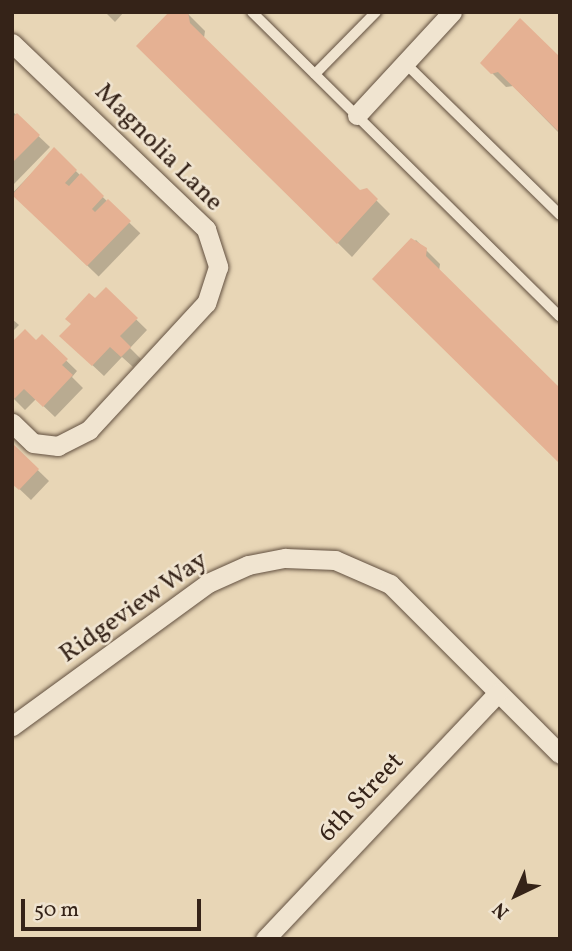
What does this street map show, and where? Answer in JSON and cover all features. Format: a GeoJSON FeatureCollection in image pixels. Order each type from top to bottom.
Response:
{"type":"FeatureCollection","features":[{"type":"Feature","properties":{"kind":"street"},"geometry":{"type":"LineString","coordinates":[[357,115],[452,12]]}},
{"type":"Feature","properties":{"kind":"street","name":"Magnolia Lane"},"geometry":{"type":"LineString","coordinates":[[12,43],[206,229],[218,267],[206,303],[89,430],[58,446],[33,443],[12,423]]}},
{"type":"Feature","properties":{"kind":"street","name":"Ridgeview Way"},"geometry":{"type":"LineString","coordinates":[[12,726],[208,583],[248,565],[285,558],[335,560],[390,584],[560,754]]}},
{"type":"Feature","properties":{"kind":"street","name":"6th Street"},"geometry":{"type":"LineString","coordinates":[[265,939],[498,693]]}},
{"type":"Feature","properties":{"kind":"lane"},"geometry":{"type":"LineString","coordinates":[[252,12],[560,317]]}},
{"type":"Feature","properties":{"kind":"lane"},"geometry":{"type":"LineString","coordinates":[[315,74],[376,12]]}},
{"type":"Feature","properties":{"kind":"lane"},"geometry":{"type":"LineString","coordinates":[[405,63],[560,215]]}},
{"type":"Feature","properties":{"kind":"building"},"geometry":{"type":"Polygon","coordinates":[[[169,12],[188,12],[190,23],[360,190],[367,188],[378,199],[337,244],[136,46],[169,12]]]}},
{"type":"Feature","properties":{"kind":"building"},"geometry":{"type":"Polygon","coordinates":[[[520,18],[560,57],[560,133],[498,72],[491,74],[480,63],[520,18]]]}},
{"type":"Feature","properties":{"kind":"building"},"geometry":{"type":"Polygon","coordinates":[[[17,113],[40,135],[12,163],[12,118],[17,113]]]}},
{"type":"Feature","properties":{"kind":"building"},"geometry":{"type":"Polygon","coordinates":[[[54,147],[77,170],[65,183],[69,186],[81,173],[104,196],[92,209],[95,212],[108,199],[131,221],[87,266],[12,195],[54,147]]]}},
{"type":"Feature","properties":{"kind":"building"},"geometry":{"type":"Polygon","coordinates":[[[411,238],[427,248],[426,256],[560,388],[560,464],[372,279],[411,238]]]}},
{"type":"Feature","properties":{"kind":"building"},"geometry":{"type":"Polygon","coordinates":[[[106,287],[138,318],[120,336],[131,347],[121,357],[110,347],[92,366],[59,336],[71,324],[65,319],[89,293],[95,298],[106,287]]]}},
{"type":"Feature","properties":{"kind":"building"},"geometry":{"type":"Polygon","coordinates":[[[25,329],[36,340],[42,334],[68,359],[62,365],[73,375],[43,407],[24,389],[12,401],[12,342],[25,329]]]}},
{"type":"Feature","properties":{"kind":"building"},"geometry":{"type":"Polygon","coordinates":[[[12,443],[39,469],[19,490],[12,484],[12,443]]]}}]}
